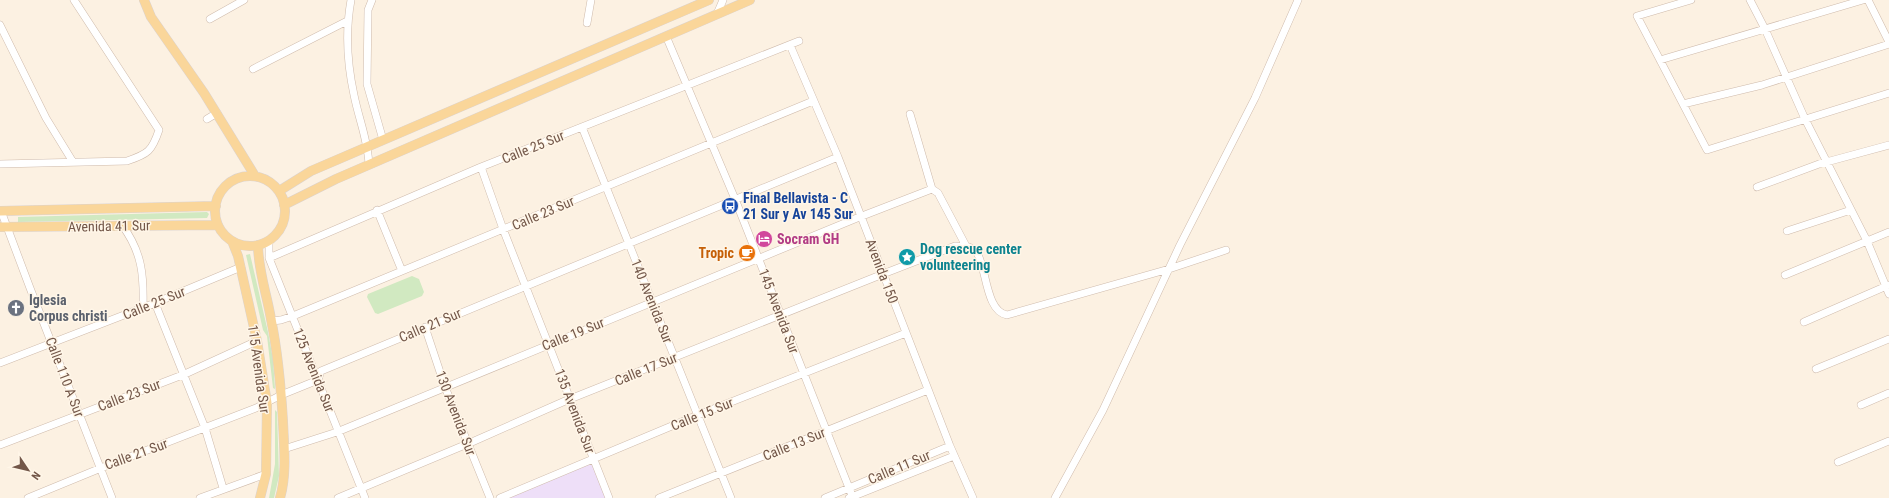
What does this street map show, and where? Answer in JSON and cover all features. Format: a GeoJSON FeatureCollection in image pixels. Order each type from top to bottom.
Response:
{"type":"FeatureCollection","features":[{"type":"Feature","properties":{"kind":"main road"},"geometry":{"type":"LineString","coordinates":[[144,0],[151,17],[217,113],[255,176]]}},
{"type":"Feature","properties":{"kind":"main road"},"geometry":{"type":"LineString","coordinates":[[279,191],[311,171],[709,0]]}},
{"type":"Feature","properties":{"kind":"main road"},"geometry":{"type":"LineString","coordinates":[[284,205],[336,179],[750,0]]}},
{"type":"Feature","properties":{"kind":"main road"},"geometry":{"type":"LineString","coordinates":[[525,79],[538,92]]}},
{"type":"Feature","properties":{"kind":"main road"},"geometry":{"type":"LineString","coordinates":[[255,176],[265,179],[279,191],[284,205],[283,222],[278,232],[269,241],[258,245],[241,245],[232,241],[224,234],[218,225],[215,212],[216,206],[222,191],[231,182],[243,177],[255,176]]}},
{"type":"Feature","properties":{"kind":"main road","name":"Avenida 41 Sur"},"geometry":{"type":"LineString","coordinates":[[1,211],[216,206]]}},
{"type":"Feature","properties":{"kind":"main road","name":"Avenida 41 Sur"},"geometry":{"type":"LineString","coordinates":[[3,227],[218,225]]}},
{"type":"Feature","properties":{"kind":"main road","name":"115 Avenida Sur"},"geometry":{"type":"LineString","coordinates":[[232,241],[241,267],[257,341],[267,403],[266,474],[260,498]]}},
{"type":"Feature","properties":{"kind":"main road","name":"115 Avenida Sur"},"geometry":{"type":"LineString","coordinates":[[258,245],[258,258],[272,321],[281,395],[284,449],[282,489],[280,498]]}},
{"type":"Feature","properties":{"kind":"street"},"geometry":{"type":"LineString","coordinates":[[0,164],[127,161],[141,156],[154,146],[159,130],[74,0]]}},
{"type":"Feature","properties":{"kind":"street"},"geometry":{"type":"LineString","coordinates":[[210,19],[244,0]]}},
{"type":"Feature","properties":{"kind":"street"},"geometry":{"type":"LineString","coordinates":[[350,0],[347,21],[347,55],[354,96],[368,147],[368,165]]}},
{"type":"Feature","properties":{"kind":"street"},"geometry":{"type":"LineString","coordinates":[[372,0],[368,10],[367,84],[384,140]]}},
{"type":"Feature","properties":{"kind":"street"},"geometry":{"type":"LineString","coordinates":[[587,23],[591,0]]}},
{"type":"Feature","properties":{"kind":"street"},"geometry":{"type":"LineString","coordinates":[[717,14],[723,0]]}},
{"type":"Feature","properties":{"kind":"street"},"geometry":{"type":"LineString","coordinates":[[1055,498],[1103,410],[1169,269],[1255,98],[1298,0]]}},
{"type":"Feature","properties":{"kind":"street"},"geometry":{"type":"LineString","coordinates":[[1691,0],[1637,16],[1707,150],[1889,93]]}},
{"type":"Feature","properties":{"kind":"street"},"geometry":{"type":"LineString","coordinates":[[1750,0],[1765,29],[1805,119],[1867,241],[1888,289],[1804,322]]}},
{"type":"Feature","properties":{"kind":"street"},"geometry":{"type":"LineString","coordinates":[[1660,60],[1863,0]]}},
{"type":"Feature","properties":{"kind":"street"},"geometry":{"type":"LineString","coordinates":[[1683,104],[1762,85],[1889,43],[1868,0]]}},
{"type":"Feature","properties":{"kind":"street"},"geometry":{"type":"LineString","coordinates":[[253,69],[347,21]]}},
{"type":"Feature","properties":{"kind":"street"},"geometry":{"type":"LineString","coordinates":[[0,25],[46,118],[73,162]]}},
{"type":"Feature","properties":{"kind":"street","name":"145 Avenida Sur"},"geometry":{"type":"LineString","coordinates":[[666,36],[688,86],[710,144],[735,199],[852,498]]}},
{"type":"Feature","properties":{"kind":"street","name":"Calle 25 Sur"},"geometry":{"type":"LineString","coordinates":[[269,258],[377,210],[481,167],[688,86],[799,40]]}},
{"type":"Feature","properties":{"kind":"street","name":"Avenida 150"},"geometry":{"type":"LineString","coordinates":[[790,45],[838,157],[950,446],[973,498]]}},
{"type":"Feature","properties":{"kind":"street","name":"Calle 23 Sur"},"geometry":{"type":"LineString","coordinates":[[272,321],[293,316],[813,101]]}},
{"type":"Feature","properties":{"kind":"street"},"geometry":{"type":"LineString","coordinates":[[207,119],[217,113]]}},
{"type":"Feature","properties":{"kind":"street"},"geometry":{"type":"LineString","coordinates":[[910,114],[932,189],[938,193],[966,246],[973,248],[978,254],[993,305],[999,313],[1007,315],[1169,269],[1226,250]]}},
{"type":"Feature","properties":{"kind":"street","name":"140 Avenida Sur"},"geometry":{"type":"LineString","coordinates":[[582,127],[607,186],[731,498]]}},
{"type":"Feature","properties":{"kind":"street"},"geometry":{"type":"LineString","coordinates":[[1757,187],[1826,162],[1889,145]]}},
{"type":"Feature","properties":{"kind":"street","name":"Calle 21 Sur"},"geometry":{"type":"LineString","coordinates":[[28,498],[267,403],[281,395],[318,380],[321,371],[838,157]]}},
{"type":"Feature","properties":{"kind":"street","name":"135 Avenida Sur"},"geometry":{"type":"LineString","coordinates":[[481,167],[525,286],[609,498]]}},
{"type":"Feature","properties":{"kind":"street"},"geometry":{"type":"LineString","coordinates":[[860,216],[932,189]]}},
{"type":"Feature","properties":{"kind":"street"},"geometry":{"type":"LineString","coordinates":[[377,210],[402,271]]}},
{"type":"Feature","properties":{"kind":"street"},"geometry":{"type":"LineString","coordinates":[[1787,231],[1851,210]]}},
{"type":"Feature","properties":{"kind":"street","name":"Calle 110 A Sur"},"geometry":{"type":"LineString","coordinates":[[1,211],[3,227],[51,342],[112,498]]}},
{"type":"Feature","properties":{"kind":"street","name":"Calle 19 Sur"},"geometry":{"type":"LineString","coordinates":[[284,449],[339,431],[860,216]]}},
{"type":"Feature","properties":{"kind":"street"},"geometry":{"type":"LineString","coordinates":[[122,225],[132,240],[140,259],[144,285],[143,308]]}},
{"type":"Feature","properties":{"kind":"street"},"geometry":{"type":"LineString","coordinates":[[1785,275],[1889,232]]}},
{"type":"Feature","properties":{"kind":"street","name":"125 Avenida Sur"},"geometry":{"type":"LineString","coordinates":[[269,241],[269,258],[365,498]]}},
{"type":"Feature","properties":{"kind":"street","name":"Calle 17 Sur"},"geometry":{"type":"LineString","coordinates":[[338,498],[570,400],[884,273],[955,246],[966,246]]}},
{"type":"Feature","properties":{"kind":"street","name":"Calle 25 Sur"},"geometry":{"type":"LineString","coordinates":[[0,363],[51,342],[143,308],[241,267]]}},
{"type":"Feature","properties":{"kind":"street"},"geometry":{"type":"LineString","coordinates":[[155,303],[185,374],[205,428],[223,488]]}},
{"type":"Feature","properties":{"kind":"street","name":"130 Avenida Sur"},"geometry":{"type":"LineString","coordinates":[[425,327],[445,387],[490,498]]}},
{"type":"Feature","properties":{"kind":"street","name":"Calle 15 Sur"},"geometry":{"type":"LineString","coordinates":[[500,498],[698,415],[906,332]]}},
{"type":"Feature","properties":{"kind":"street"},"geometry":{"type":"LineString","coordinates":[[1816,369],[1889,339]]}},
{"type":"Feature","properties":{"kind":"street","name":"Calle 23 Sur"},"geometry":{"type":"LineString","coordinates":[[0,445],[185,374],[257,341]]}},
{"type":"Feature","properties":{"kind":"street","name":"Calle 13 Sur"},"geometry":{"type":"LineString","coordinates":[[660,498],[928,390]]}},
{"type":"Feature","properties":{"kind":"street"},"geometry":{"type":"LineString","coordinates":[[1861,405],[1889,393]]}},
{"type":"Feature","properties":{"kind":"street"},"geometry":{"type":"LineString","coordinates":[[1838,462],[1889,441]]}},
{"type":"Feature","properties":{"kind":"street","name":"Calle 11 Sur"},"geometry":{"type":"LineString","coordinates":[[825,498],[950,446]]}},
{"type":"Feature","properties":{"kind":"street","name":"Calle 11 Sur"},"geometry":{"type":"LineString","coordinates":[[852,498],[954,456]]}},
{"type":"Feature","properties":{"kind":"street"},"geometry":{"type":"LineString","coordinates":[[200,498],[223,488],[266,474]]}},
{"type":"Feature","properties":{"kind":"shaded area"},"geometry":{"type":"Polygon","coordinates":[[[592,463],[606,498],[505,498],[592,463]]]}},
{"type":"Feature","properties":{"kind":"green space"},"geometry":{"type":"Polygon","coordinates":[[[207,212],[209,214],[207,218],[18,222],[18,217],[207,212]]]}},
{"type":"Feature","properties":{"kind":"green space"},"geometry":{"type":"Polygon","coordinates":[[[250,254],[273,359],[275,389],[273,388],[267,336],[263,330],[246,255],[250,254]]]}},
{"type":"Feature","properties":{"kind":"green space"},"geometry":{"type":"Polygon","coordinates":[[[412,276],[419,279],[424,292],[422,296],[378,314],[375,313],[367,297],[368,294],[412,276]]]}},
{"type":"Feature","properties":{"kind":"green space"},"geometry":{"type":"Polygon","coordinates":[[[275,410],[277,412],[279,476],[274,498],[269,498],[275,464],[275,410]]]}},
{"type":"Feature","properties":{"kind":"place","name":"Final Bellavista - C 21 Sur y Av 145 Sur"},"geometry":{"type":"Point","coordinates":[730,206]}},
{"type":"Feature","properties":{"kind":"place","name":"Socram GH"},"geometry":{"type":"Point","coordinates":[764,239]}},
{"type":"Feature","properties":{"kind":"place","name":"Tropic"},"geometry":{"type":"Point","coordinates":[747,253]}},
{"type":"Feature","properties":{"kind":"place","name":"Dog rescue center volunteering"},"geometry":{"type":"Point","coordinates":[907,257]}},
{"type":"Feature","properties":{"kind":"place","name":"Iglesia Corpus christi"},"geometry":{"type":"Point","coordinates":[16,308]}}]}
